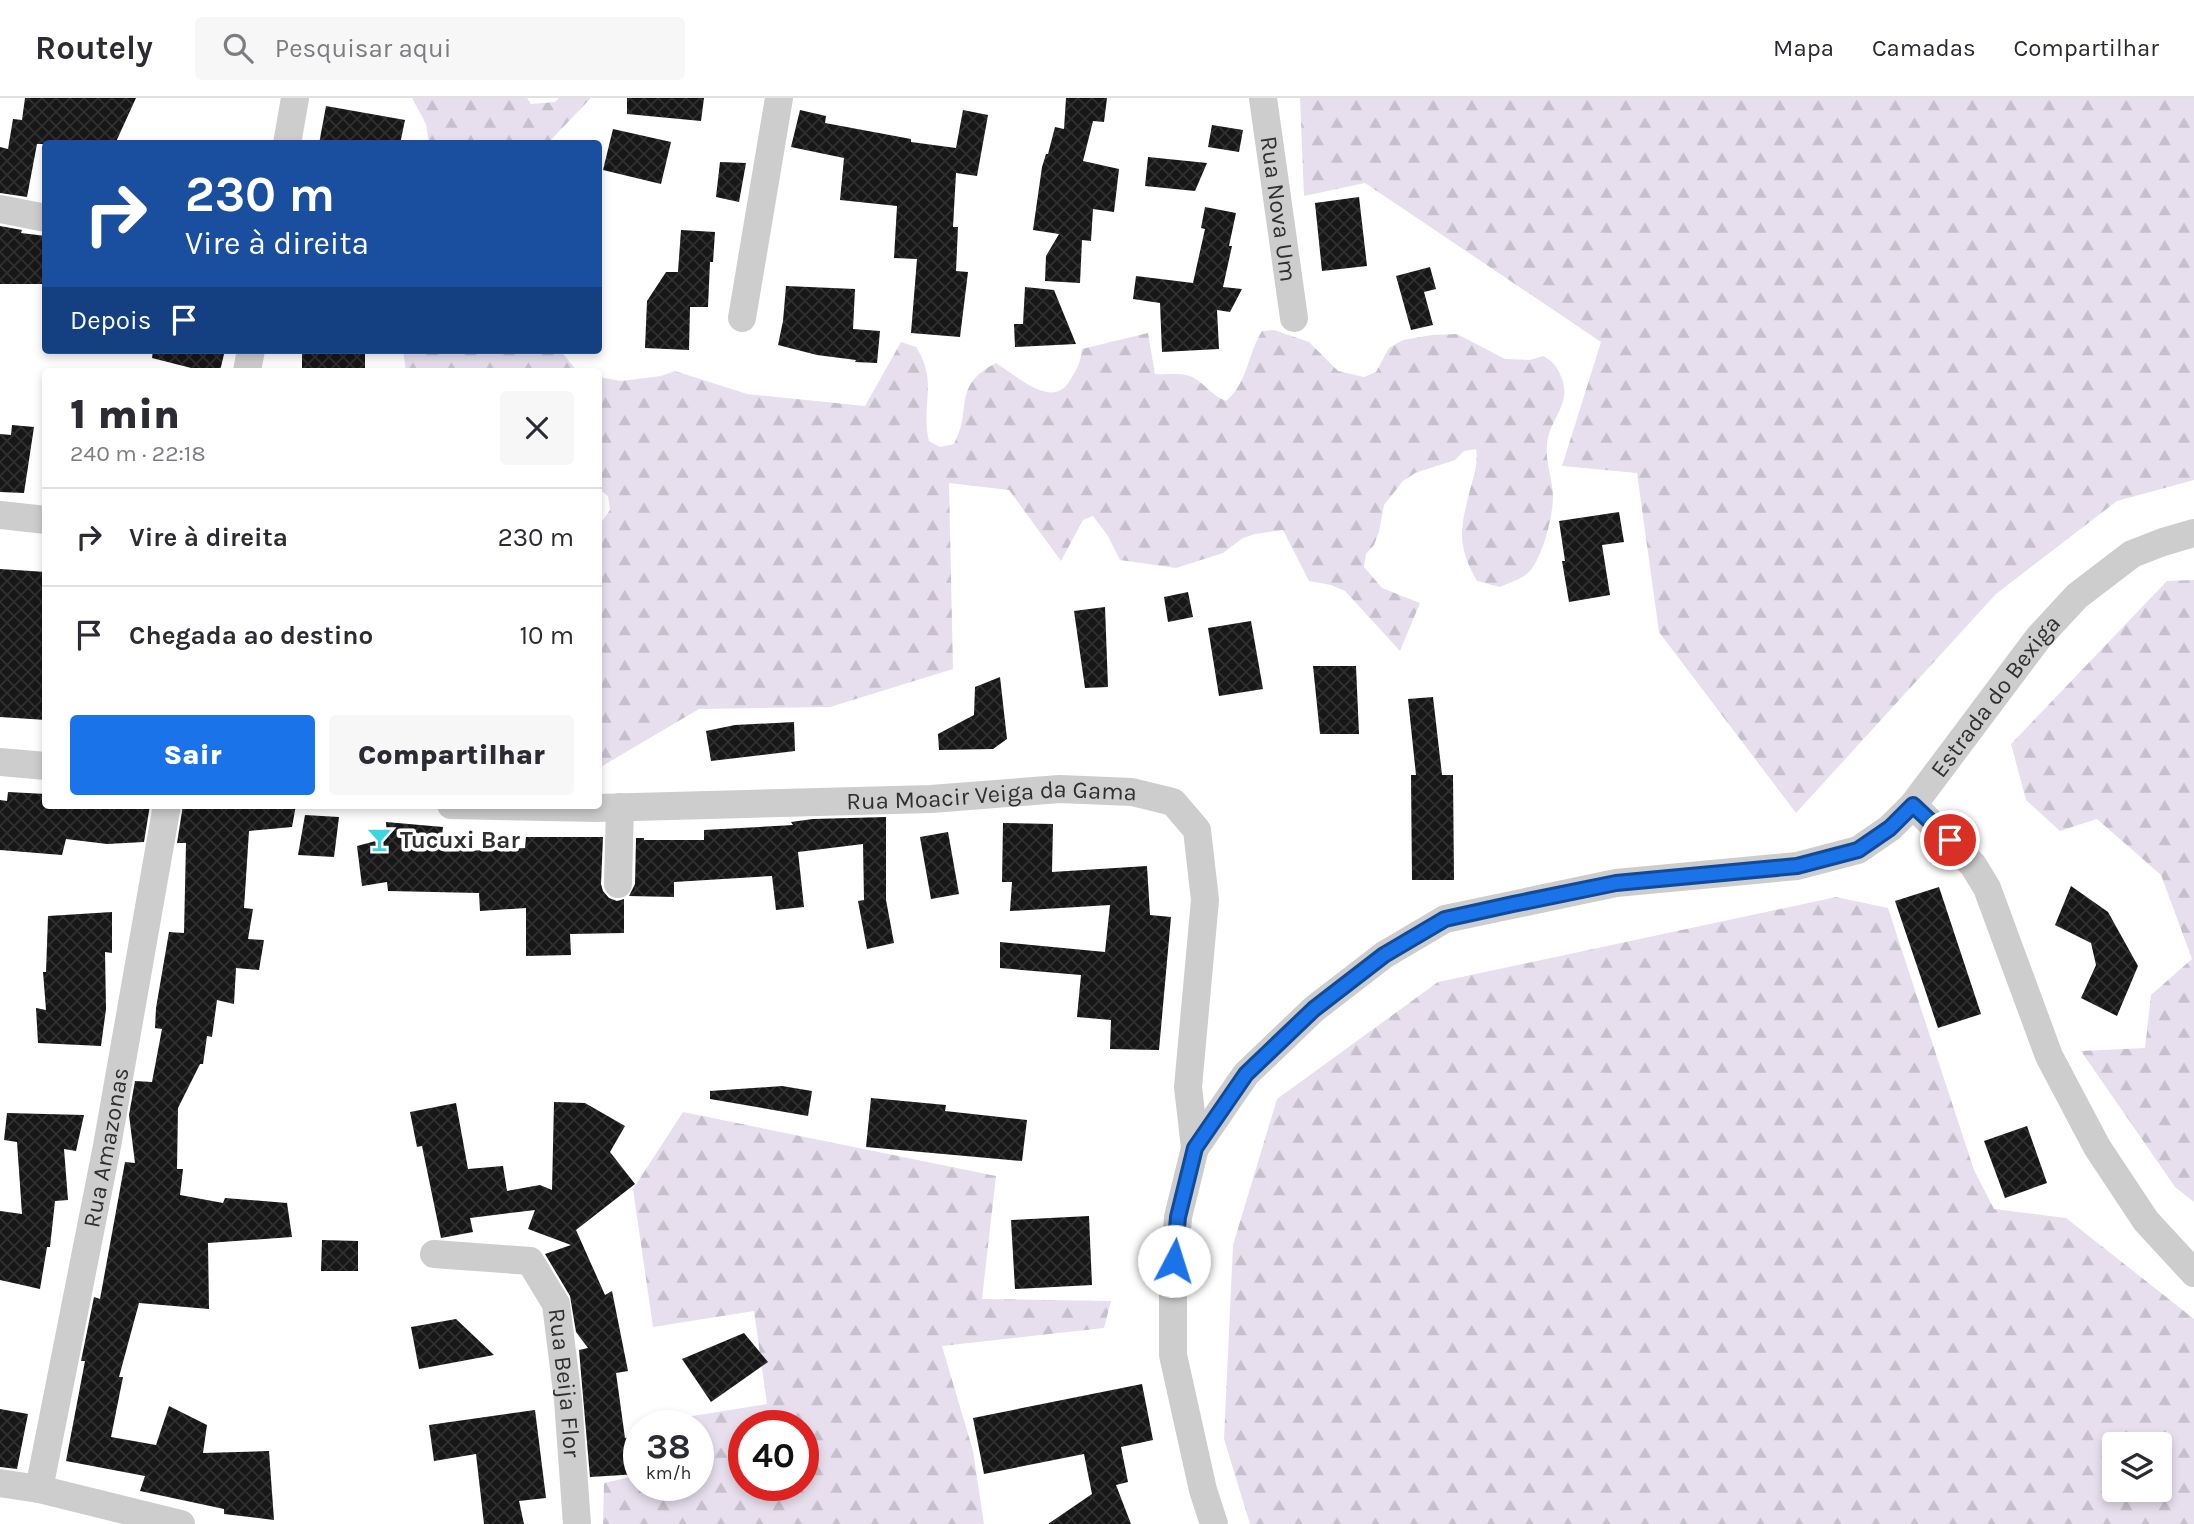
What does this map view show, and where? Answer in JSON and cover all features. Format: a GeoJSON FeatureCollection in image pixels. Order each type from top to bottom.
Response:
{"type":"FeatureCollection","features":[{"type":"Feature","properties":{"kind":"street"},"geometry":{"type":"LineString","coordinates":[[288,140],[295,98]]}},
{"type":"Feature","properties":{"kind":"street"},"geometry":{"type":"LineString","coordinates":[[742,318],[779,98]]}},
{"type":"Feature","properties":{"kind":"street","name":"Rua Nova Um"},"geometry":{"type":"LineString","coordinates":[[1263,98],[1294,318]]}},
{"type":"Feature","properties":{"kind":"street"},"geometry":{"type":"LineString","coordinates":[[0,209],[42,217]]}},
{"type":"Feature","properties":{"kind":"street"},"geometry":{"type":"LineString","coordinates":[[0,515],[42,520]]}},
{"type":"Feature","properties":{"kind":"street","name":"Estrada do Bexiga"},"geometry":{"type":"LineString","coordinates":[[1214,1524],[1203,1490],[1173,1355],[1173,1283],[1178,1217],[1195,1148],[1246,1074],[1314,1009],[1384,955],[1445,919],[1616,883],[1809,863],[1858,850],[1890,828],[1913,805],[2039,637],[2077,596],[2132,554],[2194,533]]}},
{"type":"Feature","properties":{"kind":"street"},"geometry":{"type":"LineString","coordinates":[[0,762],[42,766]]}},
{"type":"Feature","properties":{"kind":"street","name":"Rua Moacir Veiga da Gama"},"geometry":{"type":"LineString","coordinates":[[602,807],[931,799],[1060,789],[1132,792],[1173,802],[1197,830],[1205,901],[1188,1087],[1195,1148]]}},
{"type":"Feature","properties":{"kind":"street"},"geometry":{"type":"LineString","coordinates":[[1913,805],[1967,859],[1987,888],[2049,1056],[2097,1147],[2146,1221],[2194,1273]]}},
{"type":"Feature","properties":{"kind":"street"},"geometry":{"type":"LineString","coordinates":[[618,884],[620,807]]}},
{"type":"Feature","properties":{"kind":"street","name":"Rua Amazonas"},"geometry":{"type":"LineString","coordinates":[[40,1489],[107,1146],[166,809]]}},
{"type":"Feature","properties":{"kind":"street","name":"Rua Beija Flor"},"geometry":{"type":"LineString","coordinates":[[434,1254],[530,1261],[556,1304],[568,1400],[576,1524]]}},
{"type":"Feature","properties":{"kind":"street"},"geometry":{"type":"LineString","coordinates":[[0,1483],[40,1489],[181,1524]]}},
{"type":"Feature","properties":{"kind":"green space"},"geometry":{"type":"Polygon","coordinates":[[[412,98],[527,98],[531,104],[555,102],[559,98],[591,98],[551,140],[429,140],[426,124],[412,98]]]}},
{"type":"Feature","properties":{"kind":"green space"},"geometry":{"type":"Polygon","coordinates":[[[1300,98],[2194,98],[2194,480],[2117,501],[1996,594],[1796,813],[1659,632],[1637,473],[1562,466],[1601,342],[1365,183],[1304,196],[1300,98]]]}},
{"type":"Feature","properties":{"kind":"green space"},"geometry":{"type":"Polygon","coordinates":[[[1274,330],[1309,342],[1338,371],[1364,377],[1376,372],[1389,348],[1403,340],[1432,335],[1457,334],[1505,359],[1530,360],[1543,356],[1553,363],[1564,384],[1564,394],[1547,444],[1553,491],[1552,505],[1542,548],[1528,573],[1500,587],[1477,581],[1470,568],[1465,556],[1462,534],[1476,468],[1476,449],[1464,451],[1455,460],[1415,473],[1403,481],[1384,505],[1379,532],[1374,545],[1366,554],[1364,567],[1382,588],[1420,603],[1400,651],[1345,591],[1309,581],[1283,530],[1243,538],[1223,553],[1176,568],[1120,560],[1108,536],[1093,516],[1083,520],[1061,561],[1009,490],[949,483],[953,669],[830,707],[699,709],[602,766],[602,521],[610,510],[608,496],[602,491],[602,378],[621,381],[661,376],[675,371],[747,394],[865,406],[901,342],[916,347],[923,360],[928,383],[926,416],[929,441],[940,447],[954,444],[965,399],[973,380],[996,363],[1034,388],[1054,392],[1063,389],[1070,380],[1081,358],[1082,349],[1148,333],[1155,374],[1190,376],[1226,401],[1239,386],[1262,331],[1274,330]]]}},
{"type":"Feature","properties":{"kind":"green space"},"geometry":{"type":"Polygon","coordinates":[[[404,354],[563,354],[575,368],[406,368],[404,354]]]}},
{"type":"Feature","properties":{"kind":"green space"},"geometry":{"type":"Polygon","coordinates":[[[2194,580],[2194,1202],[2175,1187],[2081,1051],[2145,1048],[2151,995],[2192,959],[2161,875],[2097,819],[2060,831],[2026,800],[2011,744],[2167,581],[2194,580]]]}},
{"type":"Feature","properties":{"kind":"green space"},"geometry":{"type":"Polygon","coordinates":[[[1836,897],[1888,908],[1974,1170],[1994,1209],[2066,1218],[2194,1319],[2194,1524],[1250,1524],[1224,1439],[1233,1245],[1277,1099],[1438,982],[1836,897]]]}},
{"type":"Feature","properties":{"kind":"green space"},"geometry":{"type":"Polygon","coordinates":[[[683,1112],[996,1176],[982,1299],[1111,1301],[1104,1328],[942,1346],[973,1451],[984,1524],[603,1524],[604,1483],[623,1479],[623,1501],[714,1501],[714,1413],[728,1410],[728,1501],[819,1501],[819,1410],[730,1410],[767,1404],[754,1311],[653,1327],[633,1189],[683,1112]]]}},
{"type":"Feature","properties":{"kind":"building"},"geometry":{"type":"Polygon","coordinates":[[[25,98],[136,98],[117,140],[42,140],[42,144],[37,144],[27,197],[0,193],[0,147],[8,149],[13,119],[22,120],[25,98]]]}},
{"type":"Feature","properties":{"kind":"building"},"geometry":{"type":"Polygon","coordinates":[[[627,98],[704,98],[701,121],[627,114],[627,98]]]}},
{"type":"Feature","properties":{"kind":"building"},"geometry":{"type":"Polygon","coordinates":[[[1066,98],[1107,98],[1104,122],[1093,121],[1083,161],[1119,169],[1114,212],[1093,209],[1091,241],[1082,240],[1080,283],[1045,281],[1046,256],[1059,234],[1033,230],[1042,167],[1055,127],[1064,129],[1066,98]]]}},
{"type":"Feature","properties":{"kind":"building"},"geometry":{"type":"Polygon","coordinates":[[[326,106],[405,120],[401,140],[320,140],[326,106]]]}},
{"type":"Feature","properties":{"kind":"building"},"geometry":{"type":"Polygon","coordinates":[[[800,110],[826,116],[825,123],[911,139],[911,142],[956,148],[963,110],[988,115],[977,176],[956,173],[953,227],[958,227],[956,271],[968,272],[960,337],[911,333],[917,259],[894,258],[897,206],[840,200],[844,158],[791,147],[800,110]]]}},
{"type":"Feature","properties":{"kind":"building"},"geometry":{"type":"Polygon","coordinates":[[[1212,125],[1243,130],[1239,152],[1208,147],[1212,125]]]}},
{"type":"Feature","properties":{"kind":"building"},"geometry":{"type":"Polygon","coordinates":[[[613,129],[671,142],[661,184],[603,170],[613,129]]]}},
{"type":"Feature","properties":{"kind":"building"},"geometry":{"type":"Polygon","coordinates":[[[1148,157],[1207,163],[1195,191],[1145,186],[1148,157]]]}},
{"type":"Feature","properties":{"kind":"building"},"geometry":{"type":"Polygon","coordinates":[[[720,162],[746,163],[739,202],[716,197],[720,162]]]}},
{"type":"Feature","properties":{"kind":"building"},"geometry":{"type":"Polygon","coordinates":[[[1359,197],[1367,266],[1322,271],[1315,203],[1359,197]]]}},
{"type":"Feature","properties":{"kind":"building"},"geometry":{"type":"Polygon","coordinates":[[[1205,207],[1236,213],[1223,287],[1242,289],[1230,312],[1217,310],[1219,349],[1162,352],[1160,303],[1133,299],[1136,276],[1193,283],[1205,229],[1201,228],[1205,207]]]}},
{"type":"Feature","properties":{"kind":"building"},"geometry":{"type":"Polygon","coordinates":[[[0,226],[22,230],[21,233],[42,236],[42,284],[0,284],[0,226]]]}},
{"type":"Feature","properties":{"kind":"building"},"geometry":{"type":"Polygon","coordinates":[[[681,230],[715,232],[713,262],[710,262],[708,307],[690,307],[689,350],[645,348],[647,301],[666,272],[678,272],[681,230]]]}},
{"type":"Feature","properties":{"kind":"building"},"geometry":{"type":"Polygon","coordinates":[[[1430,267],[1436,289],[1424,292],[1433,325],[1411,330],[1396,276],[1430,267]]]}},
{"type":"Feature","properties":{"kind":"building"},"geometry":{"type":"Polygon","coordinates":[[[786,286],[855,289],[853,329],[880,331],[877,363],[855,362],[856,360],[817,355],[778,345],[786,286]]]}},
{"type":"Feature","properties":{"kind":"building"},"geometry":{"type":"Polygon","coordinates":[[[1025,287],[1054,290],[1076,344],[1015,347],[1014,324],[1023,324],[1025,287]]]}},
{"type":"Feature","properties":{"kind":"building"},"geometry":{"type":"Polygon","coordinates":[[[152,354],[224,354],[221,368],[191,368],[152,358],[152,354]]]}},
{"type":"Feature","properties":{"kind":"building"},"geometry":{"type":"Polygon","coordinates":[[[302,354],[365,354],[365,368],[302,368],[302,354]]]}},
{"type":"Feature","properties":{"kind":"building"},"geometry":{"type":"Polygon","coordinates":[[[12,425],[34,427],[24,493],[0,492],[0,434],[11,435],[12,425]]]}},
{"type":"Feature","properties":{"kind":"building"},"geometry":{"type":"Polygon","coordinates":[[[1619,512],[1624,542],[1602,545],[1610,595],[1569,602],[1559,521],[1619,512]]]}},
{"type":"Feature","properties":{"kind":"building"},"geometry":{"type":"Polygon","coordinates":[[[0,569],[42,572],[42,720],[0,717],[0,569]]]}},
{"type":"Feature","properties":{"kind":"building"},"geometry":{"type":"Polygon","coordinates":[[[1188,592],[1193,617],[1168,622],[1164,597],[1188,592]]]}},
{"type":"Feature","properties":{"kind":"building"},"geometry":{"type":"Polygon","coordinates":[[[1105,607],[1108,687],[1085,688],[1074,611],[1105,607]]]}},
{"type":"Feature","properties":{"kind":"building"},"geometry":{"type":"Polygon","coordinates":[[[1251,621],[1263,689],[1219,696],[1208,628],[1251,621]]]}},
{"type":"Feature","properties":{"kind":"building"},"geometry":{"type":"Polygon","coordinates":[[[1313,666],[1356,666],[1359,734],[1320,734],[1313,666]]]}},
{"type":"Feature","properties":{"kind":"building"},"geometry":{"type":"Polygon","coordinates":[[[1000,677],[1007,739],[993,749],[939,750],[938,734],[974,715],[975,687],[1000,677]]]}},
{"type":"Feature","properties":{"kind":"building"},"geometry":{"type":"Polygon","coordinates":[[[1433,697],[1442,775],[1453,775],[1454,880],[1412,880],[1411,775],[1416,775],[1408,699],[1433,697]]]}},
{"type":"Feature","properties":{"kind":"building"},"geometry":{"type":"Polygon","coordinates":[[[794,722],[795,751],[711,761],[706,731],[735,725],[794,722]]]}},
{"type":"Feature","properties":{"kind":"building"},"geometry":{"type":"Polygon","coordinates":[[[8,792],[42,794],[42,809],[149,809],[144,842],[107,844],[66,839],[62,855],[0,850],[0,800],[7,801],[8,792]]]}},
{"type":"Feature","properties":{"kind":"building"},"geometry":{"type":"Polygon","coordinates":[[[182,809],[295,809],[292,827],[249,831],[244,908],[253,909],[248,939],[264,940],[259,970],[236,968],[234,1004],[217,1000],[212,1037],[207,1036],[203,1064],[200,1064],[178,1108],[177,1169],[183,1169],[180,1195],[223,1203],[225,1198],[287,1203],[292,1237],[208,1243],[209,1309],[139,1303],[119,1377],[123,1377],[111,1437],[156,1445],[169,1406],[207,1425],[203,1453],[269,1451],[274,1520],[224,1514],[224,1509],[140,1491],[145,1476],[66,1461],[85,1361],[81,1361],[94,1297],[100,1299],[125,1162],[135,1163],[129,1115],[135,1081],[152,1082],[162,1029],[155,1028],[156,1008],[169,932],[184,933],[186,843],[177,843],[182,809]]]}},
{"type":"Feature","properties":{"kind":"building"},"geometry":{"type":"Polygon","coordinates":[[[305,815],[339,817],[334,857],[298,855],[305,815]]]}},
{"type":"Feature","properties":{"kind":"building"},"geometry":{"type":"Polygon","coordinates":[[[886,817],[886,900],[894,943],[867,949],[858,901],[864,900],[863,844],[798,852],[804,907],[776,910],[772,876],[674,882],[674,897],[629,896],[635,884],[636,838],[704,840],[704,830],[793,825],[791,822],[813,819],[886,817]]]}},
{"type":"Feature","properties":{"kind":"building"},"geometry":{"type":"Polygon","coordinates":[[[386,822],[443,827],[442,836],[467,836],[467,851],[525,848],[526,837],[603,837],[601,884],[609,898],[617,901],[624,899],[624,933],[570,934],[571,955],[526,956],[526,908],[480,911],[479,893],[388,891],[387,882],[362,886],[357,846],[387,838],[386,822]]]}},
{"type":"Feature","properties":{"kind":"building"},"geometry":{"type":"Polygon","coordinates":[[[1003,823],[1053,824],[1052,872],[1147,866],[1150,915],[1171,917],[1159,1050],[1110,1049],[1111,1020],[1077,1017],[1081,975],[1000,968],[1000,942],[1105,952],[1110,905],[1010,911],[1012,882],[1002,882],[1003,823]]]}},
{"type":"Feature","properties":{"kind":"building"},"geometry":{"type":"Polygon","coordinates":[[[948,832],[959,894],[931,899],[920,837],[948,832]]]}},
{"type":"Feature","properties":{"kind":"building"},"geometry":{"type":"Polygon","coordinates":[[[2071,886],[2108,912],[2138,966],[2117,1016],[2081,998],[2096,965],[2091,943],[2055,925],[2071,886]]]}},
{"type":"Feature","properties":{"kind":"building"},"geometry":{"type":"Polygon","coordinates":[[[1939,887],[1981,1014],[1938,1028],[1895,901],[1939,887]]]}},
{"type":"Feature","properties":{"kind":"building"},"geometry":{"type":"Polygon","coordinates":[[[112,912],[112,953],[105,952],[106,1009],[101,1046],[38,1043],[36,1008],[46,1010],[43,972],[46,972],[48,916],[112,912]]]}},
{"type":"Feature","properties":{"kind":"building"},"geometry":{"type":"Polygon","coordinates":[[[782,1086],[812,1091],[808,1116],[710,1099],[710,1091],[782,1086]]]}},
{"type":"Feature","properties":{"kind":"building"},"geometry":{"type":"Polygon","coordinates":[[[871,1098],[946,1105],[945,1111],[1027,1120],[1022,1161],[866,1147],[871,1098]]]}},
{"type":"Feature","properties":{"kind":"building"},"geometry":{"type":"Polygon","coordinates":[[[554,1102],[585,1103],[625,1126],[610,1152],[635,1184],[576,1230],[605,1295],[612,1291],[628,1371],[616,1373],[623,1424],[623,1475],[590,1477],[579,1350],[588,1348],[576,1332],[570,1296],[545,1254],[571,1245],[528,1229],[535,1210],[470,1218],[473,1232],[441,1238],[422,1146],[417,1147],[410,1112],[456,1103],[468,1169],[503,1166],[507,1191],[540,1185],[552,1190],[554,1102]]]}},
{"type":"Feature","properties":{"kind":"building"},"geometry":{"type":"Polygon","coordinates":[[[7,1113],[84,1115],[76,1151],[64,1149],[68,1200],[55,1201],[50,1247],[47,1247],[40,1289],[0,1280],[0,1211],[22,1214],[17,1142],[4,1140],[7,1113]]]}},
{"type":"Feature","properties":{"kind":"building"},"geometry":{"type":"Polygon","coordinates":[[[2027,1126],[2047,1183],[2005,1198],[1984,1141],[2027,1126]]]}},
{"type":"Feature","properties":{"kind":"building"},"geometry":{"type":"Polygon","coordinates":[[[1089,1216],[1092,1285],[1015,1289],[1011,1220],[1089,1216]]]}},
{"type":"Feature","properties":{"kind":"building"},"geometry":{"type":"Polygon","coordinates":[[[322,1240],[358,1241],[358,1271],[321,1271],[322,1240]]]}},
{"type":"Feature","properties":{"kind":"building"},"geometry":{"type":"Polygon","coordinates":[[[456,1319],[494,1355],[419,1369],[411,1327],[456,1319]]]}},
{"type":"Feature","properties":{"kind":"building"},"geometry":{"type":"Polygon","coordinates":[[[744,1333],[768,1362],[711,1402],[682,1359],[744,1333]]]}},
{"type":"Feature","properties":{"kind":"building"},"geometry":{"type":"Polygon","coordinates":[[[1142,1384],[1153,1440],[1121,1447],[1128,1482],[1116,1485],[1131,1524],[1048,1524],[1092,1494],[1084,1454],[984,1474],[973,1418],[1142,1384]]]}},
{"type":"Feature","properties":{"kind":"building"},"geometry":{"type":"Polygon","coordinates":[[[0,1409],[28,1414],[17,1469],[0,1467],[0,1409]]]}},
{"type":"Feature","properties":{"kind":"building"},"geometry":{"type":"Polygon","coordinates":[[[535,1410],[546,1498],[519,1501],[524,1524],[484,1524],[476,1454],[434,1461],[429,1425],[535,1410]]]}},
{"type":"Feature","properties":{"kind":"place","name":"Tucuxi Bar"},"geometry":{"type":"Point","coordinates":[380,840]}},
{"type":"Feature","properties":{"kind":"route"},"geometry":{"type":"LineString","coordinates":[[1174,1261],[1178,1217],[1195,1148],[1246,1074],[1314,1009],[1384,955],[1445,919],[1616,883],[1797,866],[1858,850],[1890,828],[1913,805],[1950,840]]}}]}
